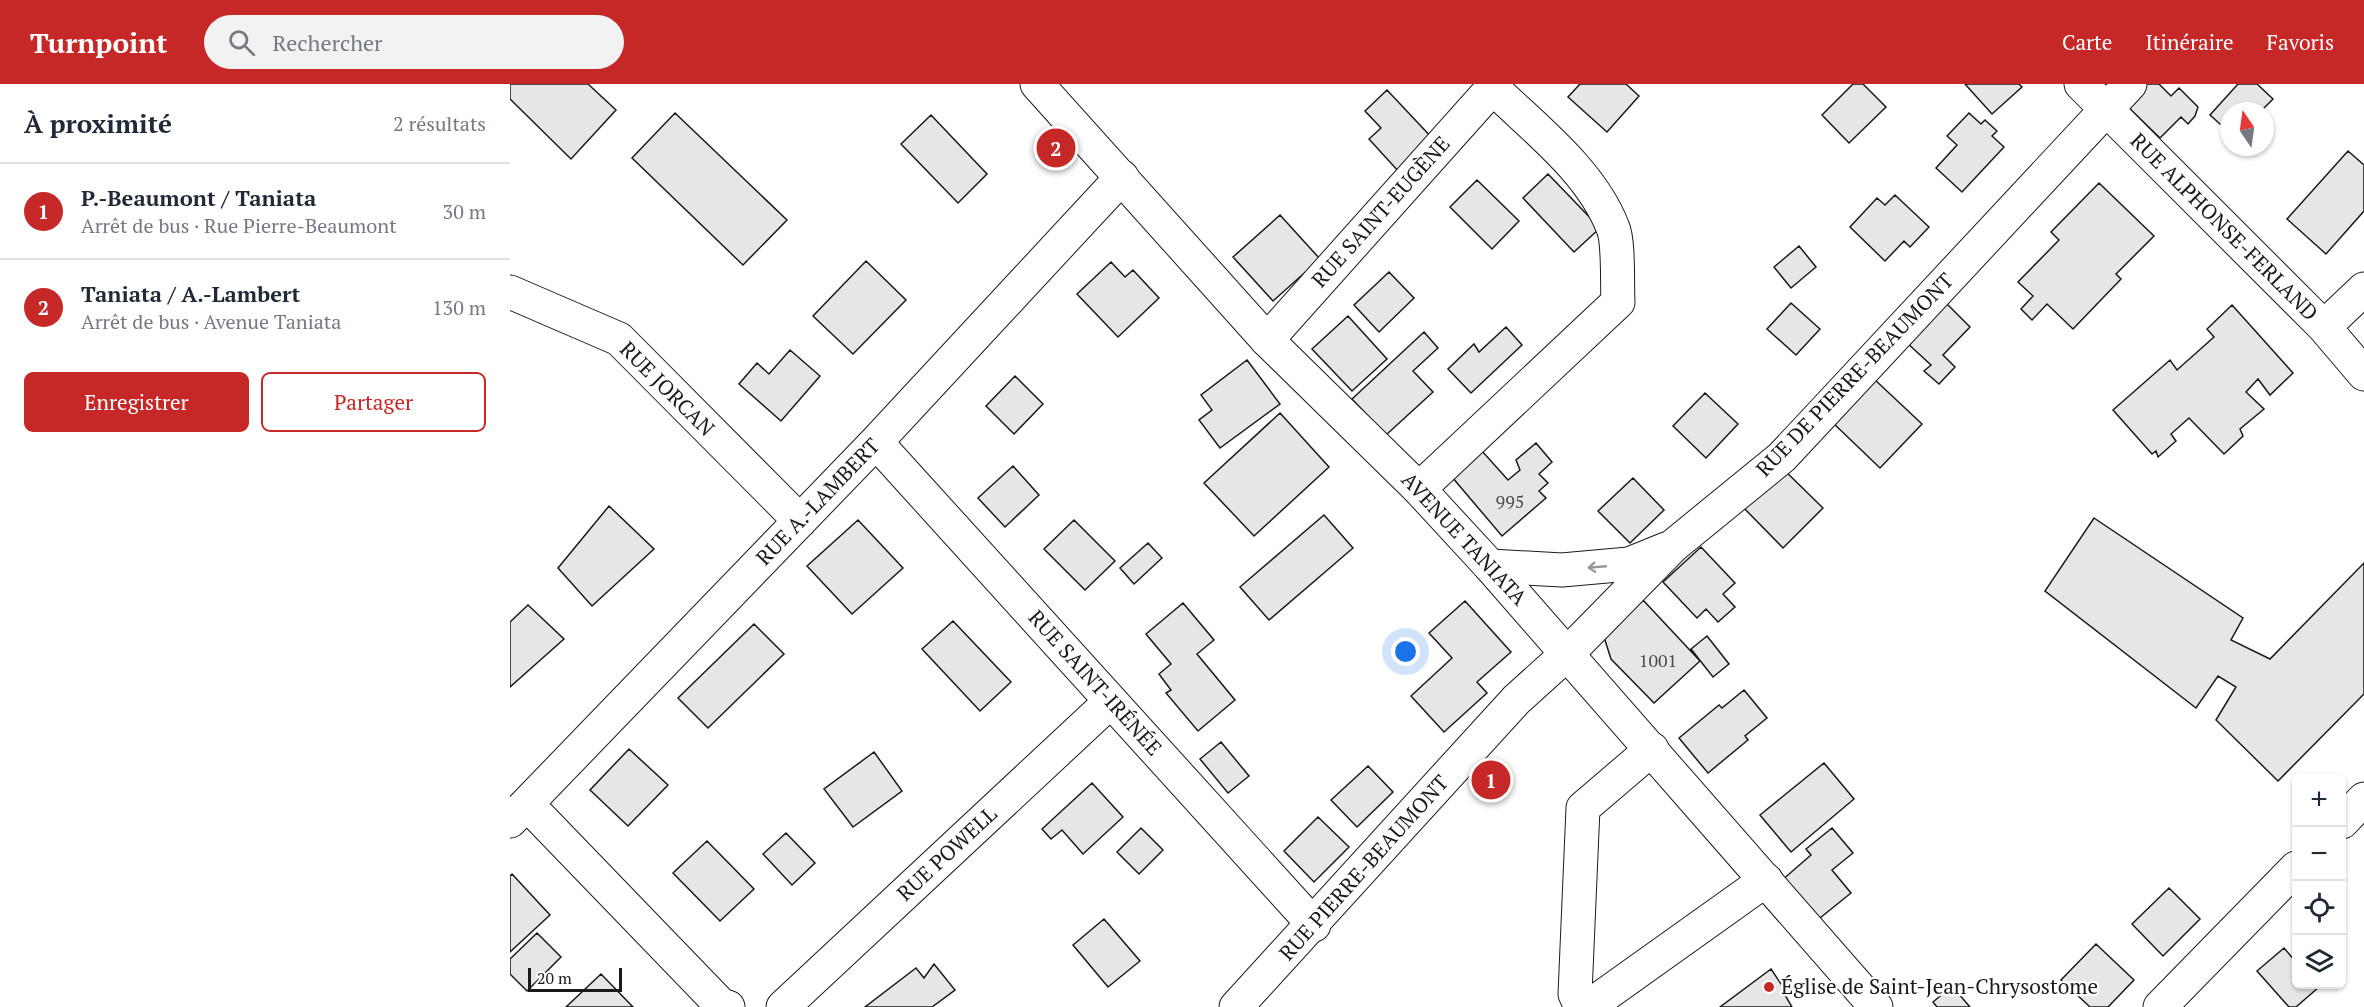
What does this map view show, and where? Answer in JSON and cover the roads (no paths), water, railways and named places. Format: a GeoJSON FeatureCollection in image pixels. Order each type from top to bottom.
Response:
{"type":"FeatureCollection","features":[{"type":"Feature","properties":{"kind":"street","name":"AVENUE TANIATA"},"geometry":{"type":"LineString","coordinates":[[1037,84],[1267,340],[1419,489],[1490,566],[1876,1007]]}},
{"type":"Feature","properties":{"kind":"street","name":"RUE ALPHONSE-FERLAND"},"geometry":{"type":"LineString","coordinates":[[2081,84],[2324,327],[2364,374]]}},
{"type":"Feature","properties":{"kind":"street","name":"RUE DE PIERRE-BEAUMONT"},"geometry":{"type":"LineString","coordinates":[[1568,653],[1673,546],[1782,457],[2130,84]]}},
{"type":"Feature","properties":{"kind":"street","name":"RUE SAINT-EUGÈNE"},"geometry":{"type":"LineString","coordinates":[[1267,340],[1494,86]]}},
{"type":"Feature","properties":{"kind":"street"},"geometry":{"type":"LineString","coordinates":[[1419,489],[1618,302],[1614,230],[1595,195],[1571,164],[1494,86]]}},
{"type":"Feature","properties":{"kind":"street","name":"RUE A.-LAMBERT"},"geometry":{"type":"LineString","coordinates":[[519,813],[876,442],[1122,177]]}},
{"type":"Feature","properties":{"kind":"street"},"geometry":{"type":"LineString","coordinates":[[2324,327],[2364,289]]}},
{"type":"Feature","properties":{"kind":"street","name":"RUE JORCAN"},"geometry":{"type":"LineString","coordinates":[[510,292],[619,339],[800,521]]}},
{"type":"Feature","properties":{"kind":"street","name":"RUE SAINT-IRÉNÉE"},"geometry":{"type":"LineString","coordinates":[[876,442],[1314,925]]}},
{"type":"Feature","properties":{"kind":"street"},"geometry":{"type":"LineString","coordinates":[[1490,566],[1562,570],[1629,564],[1673,546]]}},
{"type":"Feature","properties":{"kind":"street","name":"RUE PIERRE-BEAUMONT"},"geometry":{"type":"LineString","coordinates":[[1236,1007],[1314,925],[1516,700],[1568,653]]}},
{"type":"Feature","properties":{"kind":"street","name":"RUE POWELL"},"geometry":{"type":"LineString","coordinates":[[783,1007],[1111,701]]}},
{"type":"Feature","properties":{"kind":"street"},"geometry":{"type":"LineString","coordinates":[[1581,1007],[1575,994],[1583,808],[1652,749]]}},
{"type":"Feature","properties":{"kind":"street"},"geometry":{"type":"LineString","coordinates":[[2346,818],[2364,799]]}},
{"type":"Feature","properties":{"kind":"street"},"geometry":{"type":"LineString","coordinates":[[519,813],[722,1005],[728,1007]]}},
{"type":"Feature","properties":{"kind":"street"},"geometry":{"type":"LineString","coordinates":[[2160,1007],[2292,872]]}},
{"type":"Feature","properties":{"kind":"street"},"geometry":{"type":"LineString","coordinates":[[1588,1007],[1766,880]]}},
{"type":"Feature","properties":{"kind":"place","name":"Taniata / A.-Lambert"},"geometry":{"type":"Point","coordinates":[1056,148]}},
{"type":"Feature","properties":{"kind":"place","name":"P.-Beaumont / Taniata"},"geometry":{"type":"Point","coordinates":[1491,780]}},
{"type":"Feature","properties":{"kind":"place","name":"Église de Saint-Jean-Chrysostome"},"geometry":{"type":"Point","coordinates":[1769,987]}}]}
